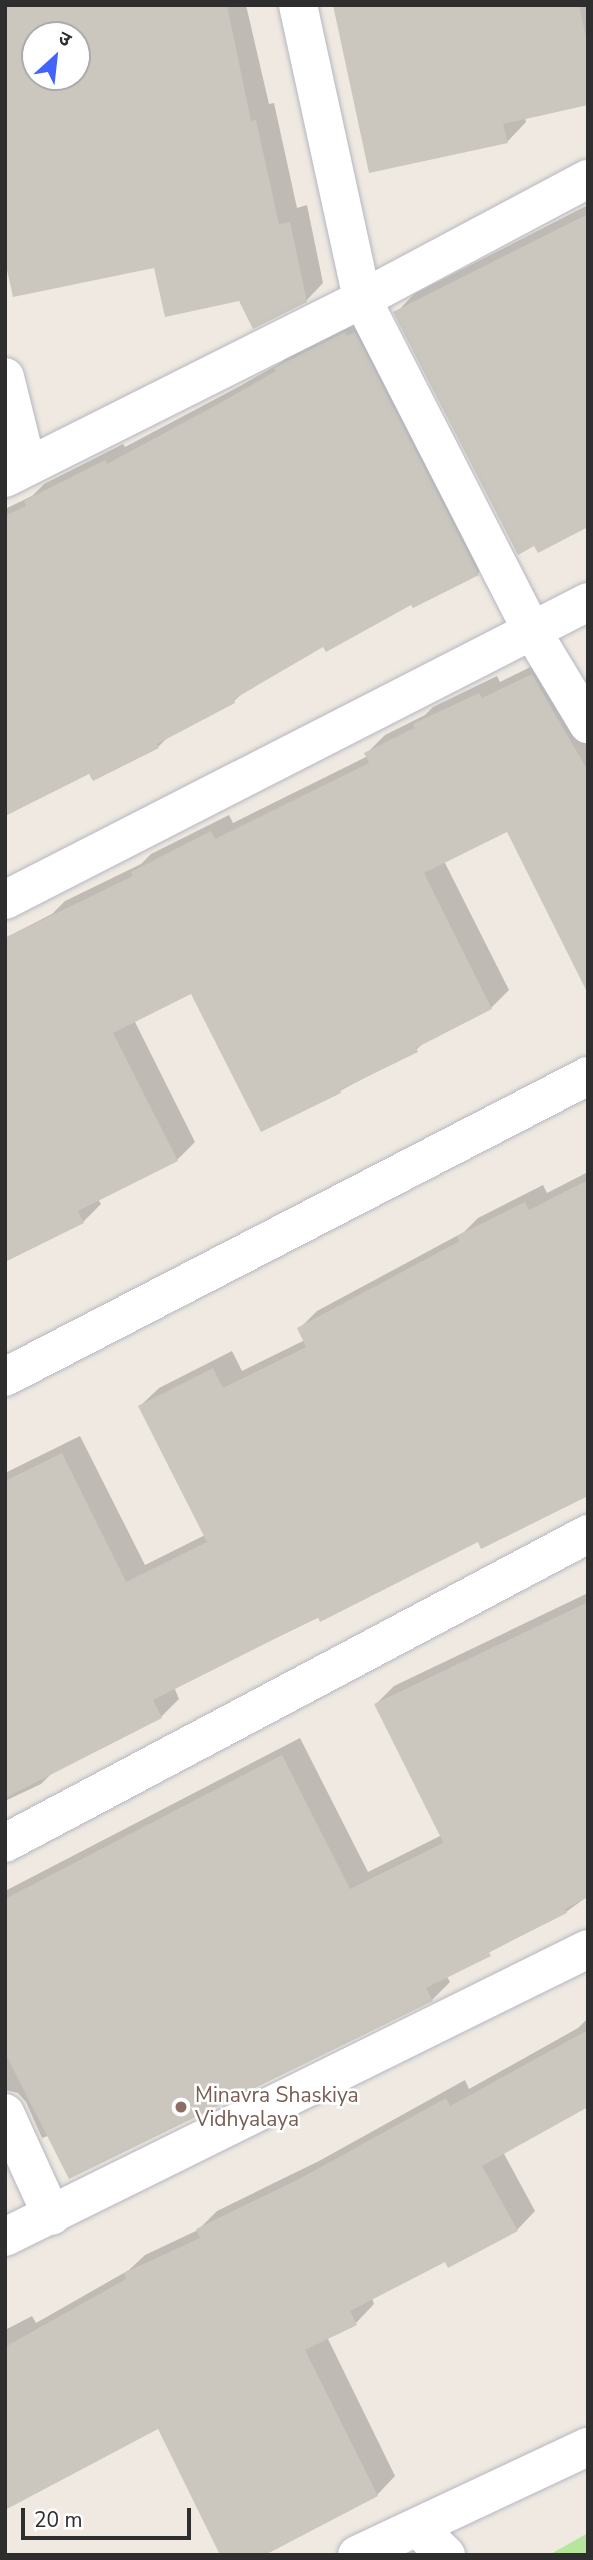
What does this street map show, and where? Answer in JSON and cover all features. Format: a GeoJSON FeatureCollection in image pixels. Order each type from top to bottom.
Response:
{"type":"FeatureCollection","features":[{"type":"Feature","properties":{"kind":"street"},"geometry":{"type":"LineString","coordinates":[[298,5],[362,299],[532,631],[588,724]]}},
{"type":"Feature","properties":{"kind":"street"},"geometry":{"type":"LineString","coordinates":[[5,377],[16,472],[362,299],[588,179]]}},
{"type":"Feature","properties":{"kind":"street"},"geometry":{"type":"LineString","coordinates":[[5,900],[588,602]]}},
{"type":"Feature","properties":{"kind":"street"},"geometry":{"type":"LineString","coordinates":[[5,1377],[588,1076]]}},
{"type":"Feature","properties":{"kind":"street"},"geometry":{"type":"LineString","coordinates":[[5,1843],[588,1534]]}},
{"type":"Feature","properties":{"kind":"street"},"geometry":{"type":"LineString","coordinates":[[5,2238],[588,1949]]}},
{"type":"Feature","properties":{"kind":"street"},"geometry":{"type":"LineString","coordinates":[[5,2113],[52,2216]]}},
{"type":"Feature","properties":{"kind":"street"},"geometry":{"type":"LineString","coordinates":[[357,2555],[588,2447]]}},
{"type":"Feature","properties":{"kind":"street"},"geometry":{"type":"LineString","coordinates":[[418,2528],[446,2555]]}},
{"type":"Feature","properties":{"kind":"green space"},"geometry":{"type":"Polygon","coordinates":[[[588,2533],[588,2555],[549,2555],[588,2533]]]}},
{"type":"Feature","properties":{"kind":"building"},"geometry":{"type":"Polygon","coordinates":[[[5,5],[227,5],[251,121],[256,120],[279,224],[290,222],[307,302],[253,329],[239,301],[165,317],[154,268],[13,297],[5,261],[5,5]]]}},
{"type":"Feature","properties":{"kind":"building"},"geometry":{"type":"Polygon","coordinates":[[[333,5],[579,5],[588,47],[588,105],[503,124],[508,143],[369,173],[333,5]]]}},
{"type":"Feature","properties":{"kind":"building"},"geometry":{"type":"Polygon","coordinates":[[[588,214],[588,527],[538,553],[534,546],[518,555],[393,312],[588,214]]]}},
{"type":"Feature","properties":{"kind":"building"},"geometry":{"type":"Polygon","coordinates":[[[345,332],[347,336],[355,332],[479,575],[413,608],[411,605],[326,652],[323,647],[234,699],[235,703],[157,744],[159,748],[93,781],[89,774],[5,816],[5,516],[26,506],[24,501],[105,460],[107,464],[276,371],[274,368],[345,332]]]}},
{"type":"Feature","properties":{"kind":"building"},"geometry":{"type":"Polygon","coordinates":[[[532,674],[588,771],[588,994],[507,832],[424,873],[492,1009],[416,1048],[418,1052],[340,1090],[341,1093],[261,1132],[191,994],[113,1033],[178,1161],[78,1211],[84,1223],[5,1262],[5,938],[133,876],[131,872],[211,831],[215,839],[369,763],[364,753],[414,728],[413,724],[479,693],[482,698],[532,674]]]}},
{"type":"Feature","properties":{"kind":"building"},"geometry":{"type":"Polygon","coordinates":[[[588,1180],[588,1496],[481,1549],[478,1542],[320,1622],[318,1617],[153,1700],[162,1718],[5,1798],[5,1481],[62,1453],[126,1582],[207,1542],[138,1406],[213,1368],[223,1388],[306,1347],[297,1328],[460,1241],[457,1236],[525,1202],[529,1210],[588,1180]]]}},
{"type":"Feature","properties":{"kind":"building"},"geometry":{"type":"Polygon","coordinates":[[[588,1602],[588,1897],[565,1909],[567,1913],[489,1952],[491,1956],[426,1988],[433,2001],[69,2179],[5,2053],[5,1899],[282,1755],[350,1889],[441,1844],[443,1842],[374,1704],[588,1602]]]}},
{"type":"Feature","properties":{"kind":"building"},"geometry":{"type":"Polygon","coordinates":[[[588,2030],[588,2107],[482,2166],[518,2231],[448,2268],[445,2262],[350,2311],[357,2325],[305,2350],[378,2496],[265,2555],[220,2555],[158,2429],[5,2510],[5,2347],[126,2279],[124,2273],[200,2238],[196,2229],[299,2179],[446,2098],[450,2106],[588,2030]]]}},
{"type":"Feature","properties":{"kind":"place","name":"Minavra Shaskiya Vidhyalaya"},"geometry":{"type":"Point","coordinates":[181,2107]}}]}
